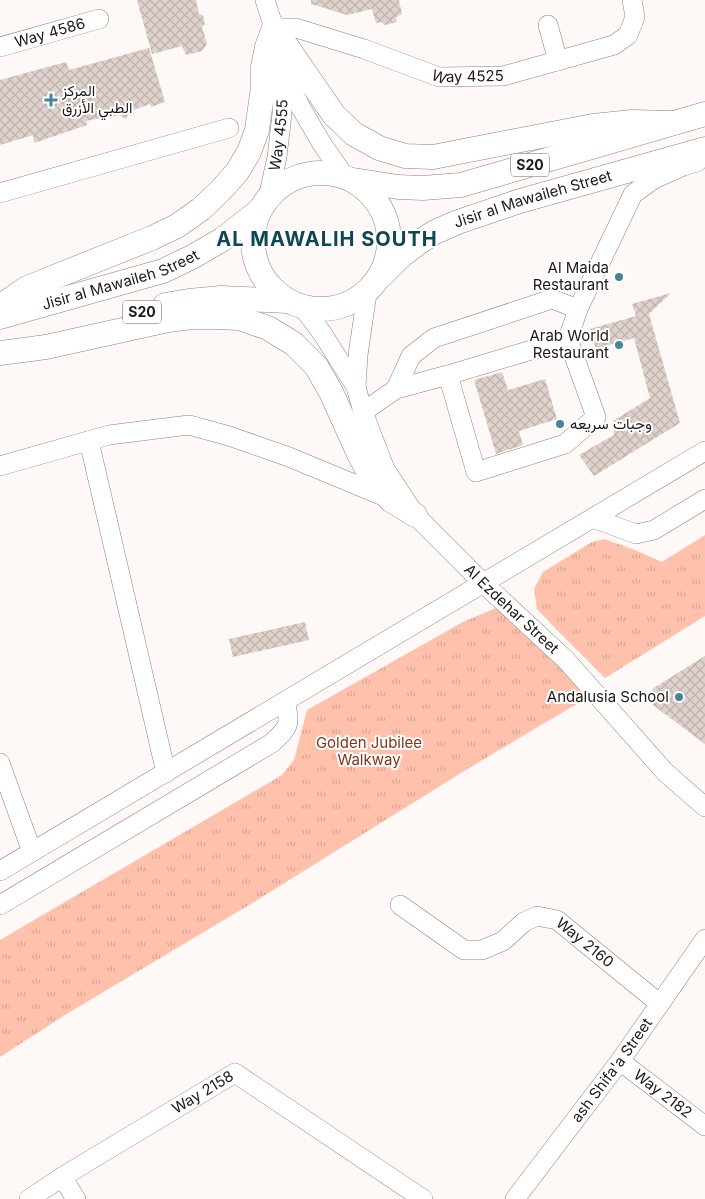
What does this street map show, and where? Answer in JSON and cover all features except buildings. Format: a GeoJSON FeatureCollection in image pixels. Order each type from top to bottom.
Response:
{"type":"FeatureCollection","features":[{"type":"Feature","properties":{"kind":"main road"},"geometry":{"type":"LineString","coordinates":[[274,28],[334,115],[354,134],[379,148],[405,156],[433,157],[592,126],[632,122],[671,123]]}},
{"type":"Feature","properties":{"kind":"main road"},"geometry":{"type":"LineString","coordinates":[[0,308],[27,288],[152,238],[177,226],[201,210],[221,190],[237,172],[249,152],[257,130],[263,87],[263,67],[267,47],[274,28]]}},
{"type":"Feature","properties":{"kind":"main road","name":"S20"},"geometry":{"type":"LineString","coordinates":[[264,205],[283,184],[303,175],[324,173],[398,187],[423,188],[461,185],[705,114]]}},
{"type":"Feature","properties":{"kind":"main road","name":"Jisir al Mawaileh Street"},"geometry":{"type":"LineString","coordinates":[[372,286],[401,256],[418,243],[435,232],[458,222],[520,201],[705,149]]}},
{"type":"Feature","properties":{"kind":"main road","name":"S20"},"geometry":{"type":"LineString","coordinates":[[0,353],[162,306],[189,301],[221,298],[295,304],[325,310],[348,305],[372,286],[386,263],[389,244],[387,224],[380,206],[367,191],[348,179]]}},
{"type":"Feature","properties":{"kind":"main road"},"geometry":{"type":"LineString","coordinates":[[264,205],[253,231],[253,252],[260,272],[271,288],[295,304]]}},
{"type":"Feature","properties":{"kind":"main road","name":"Jisir al Mawaileh Street"},"geometry":{"type":"LineString","coordinates":[[0,317],[163,271],[202,252],[223,239],[264,205]]}},
{"type":"Feature","properties":{"kind":"main road"},"geometry":{"type":"LineString","coordinates":[[0,353],[46,347],[168,320],[192,317],[240,318],[268,328],[294,344],[316,366],[331,392],[372,479],[391,500],[415,515]]}},
{"type":"Feature","properties":{"kind":"street","name":"Way 4555"},"geometry":{"type":"LineString","coordinates":[[265,0],[274,28],[284,72],[317,137],[348,179]]}},
{"type":"Feature","properties":{"kind":"street","name":"Way 4525"},"geometry":{"type":"LineString","coordinates":[[274,28],[296,28],[364,48],[439,77],[503,76],[614,45],[628,35],[636,17],[632,0]]}},
{"type":"Feature","properties":{"kind":"street","name":"Way 4586"},"geometry":{"type":"LineString","coordinates":[[1,43],[99,19]]}},
{"type":"Feature","properties":{"kind":"street"},"geometry":{"type":"LineString","coordinates":[[548,24],[558,61]]}},
{"type":"Feature","properties":{"kind":"street","name":"Way 4555"},"geometry":{"type":"LineString","coordinates":[[264,205],[278,148],[284,72]]}},
{"type":"Feature","properties":{"kind":"street"},"geometry":{"type":"LineString","coordinates":[[0,192],[229,128]]}},
{"type":"Feature","properties":{"kind":"street"},"geometry":{"type":"LineString","coordinates":[[448,375],[476,472],[565,444],[596,417],[568,340],[578,309],[633,194],[654,179],[683,166],[705,160]]}},
{"type":"Feature","properties":{"kind":"street","name":"Al Ezdehar Street"},"geometry":{"type":"LineString","coordinates":[[356,387],[360,339],[372,286]]}},
{"type":"Feature","properties":{"kind":"street"},"geometry":{"type":"LineString","coordinates":[[396,389],[411,356],[434,338],[552,299],[578,309]]}},
{"type":"Feature","properties":{"kind":"street","name":"Al Ezdehar Street"},"geometry":{"type":"LineString","coordinates":[[295,304],[326,340],[356,387],[363,412],[385,469],[415,515],[483,583],[566,660],[664,772],[705,807]]}},
{"type":"Feature","properties":{"kind":"street"},"geometry":{"type":"LineString","coordinates":[[363,412],[396,389],[568,340]]}},
{"type":"Feature","properties":{"kind":"street"},"geometry":{"type":"LineString","coordinates":[[0,466],[108,435],[189,425],[229,436],[289,457],[391,500]]}},
{"type":"Feature","properties":{"kind":"street"},"geometry":{"type":"LineString","coordinates":[[89,441],[166,773]]}},
{"type":"Feature","properties":{"kind":"street"},"geometry":{"type":"LineString","coordinates":[[0,871],[705,451]]}},
{"type":"Feature","properties":{"kind":"street"},"geometry":{"type":"LineString","coordinates":[[593,518],[636,534],[654,530],[705,499]]}},
{"type":"Feature","properties":{"kind":"street"},"geometry":{"type":"LineString","coordinates":[[0,905],[272,743],[285,730],[289,718],[285,702]]}},
{"type":"Feature","properties":{"kind":"street"},"geometry":{"type":"LineString","coordinates":[[0,764],[32,852]]}},
{"type":"Feature","properties":{"kind":"street","name":"Way 2160"},"geometry":{"type":"LineString","coordinates":[[400,905],[464,950],[482,950],[503,941],[524,922],[537,916],[557,920],[660,1004]]}},
{"type":"Feature","properties":{"kind":"street","name":"ash Shifa'a Street"},"geometry":{"type":"LineString","coordinates":[[515,1199],[620,1061],[705,939]]}},
{"type":"Feature","properties":{"kind":"street","name":"Way 2182"},"geometry":{"type":"LineString","coordinates":[[620,1061],[705,1126]]}},
{"type":"Feature","properties":{"kind":"street","name":"Way 2158"},"geometry":{"type":"LineString","coordinates":[[29,1199],[234,1073],[423,1199]]}},
{"type":"Feature","properties":{"kind":"street"},"geometry":{"type":"LineString","coordinates":[[62,1177],[76,1199]]}},
{"type":"Feature","properties":{"kind":"green space"},"geometry":{"type":"Polygon","coordinates":[[[705,535],[705,616],[605,678],[537,609],[534,589],[543,572],[592,542],[604,539],[662,562],[705,535]]]}},
{"type":"Feature","properties":{"kind":"green space","name":"Golden Jubilee Walkway"},"geometry":{"type":"Polygon","coordinates":[[[496,608],[570,675],[590,696],[469,768],[249,905],[65,1015],[0,1057],[0,940],[282,775],[294,760],[307,710],[463,622],[496,608]]]}},
{"type":"Feature","properties":{"kind":"place","name":"المركز الطبي الأزرق"},"geometry":{"type":"Point","coordinates":[51,100]}},
{"type":"Feature","properties":{"kind":"place","name":"Al Maida Restaurant"},"geometry":{"type":"Point","coordinates":[619,277]}},
{"type":"Feature","properties":{"kind":"place","name":"Arab World Restaurant"},"geometry":{"type":"Point","coordinates":[619,345]}},
{"type":"Feature","properties":{"kind":"place","name":"وجبات سريعه"},"geometry":{"type":"Point","coordinates":[560,424]}},
{"type":"Feature","properties":{"kind":"place","name":"Andalusia School"},"geometry":{"type":"Point","coordinates":[679,697]}},
{"type":"Feature","properties":{"kind":"district","name":"AL MAWALIH SOUTH"},"geometry":{"type":"Point","coordinates":[327,239]}}]}
